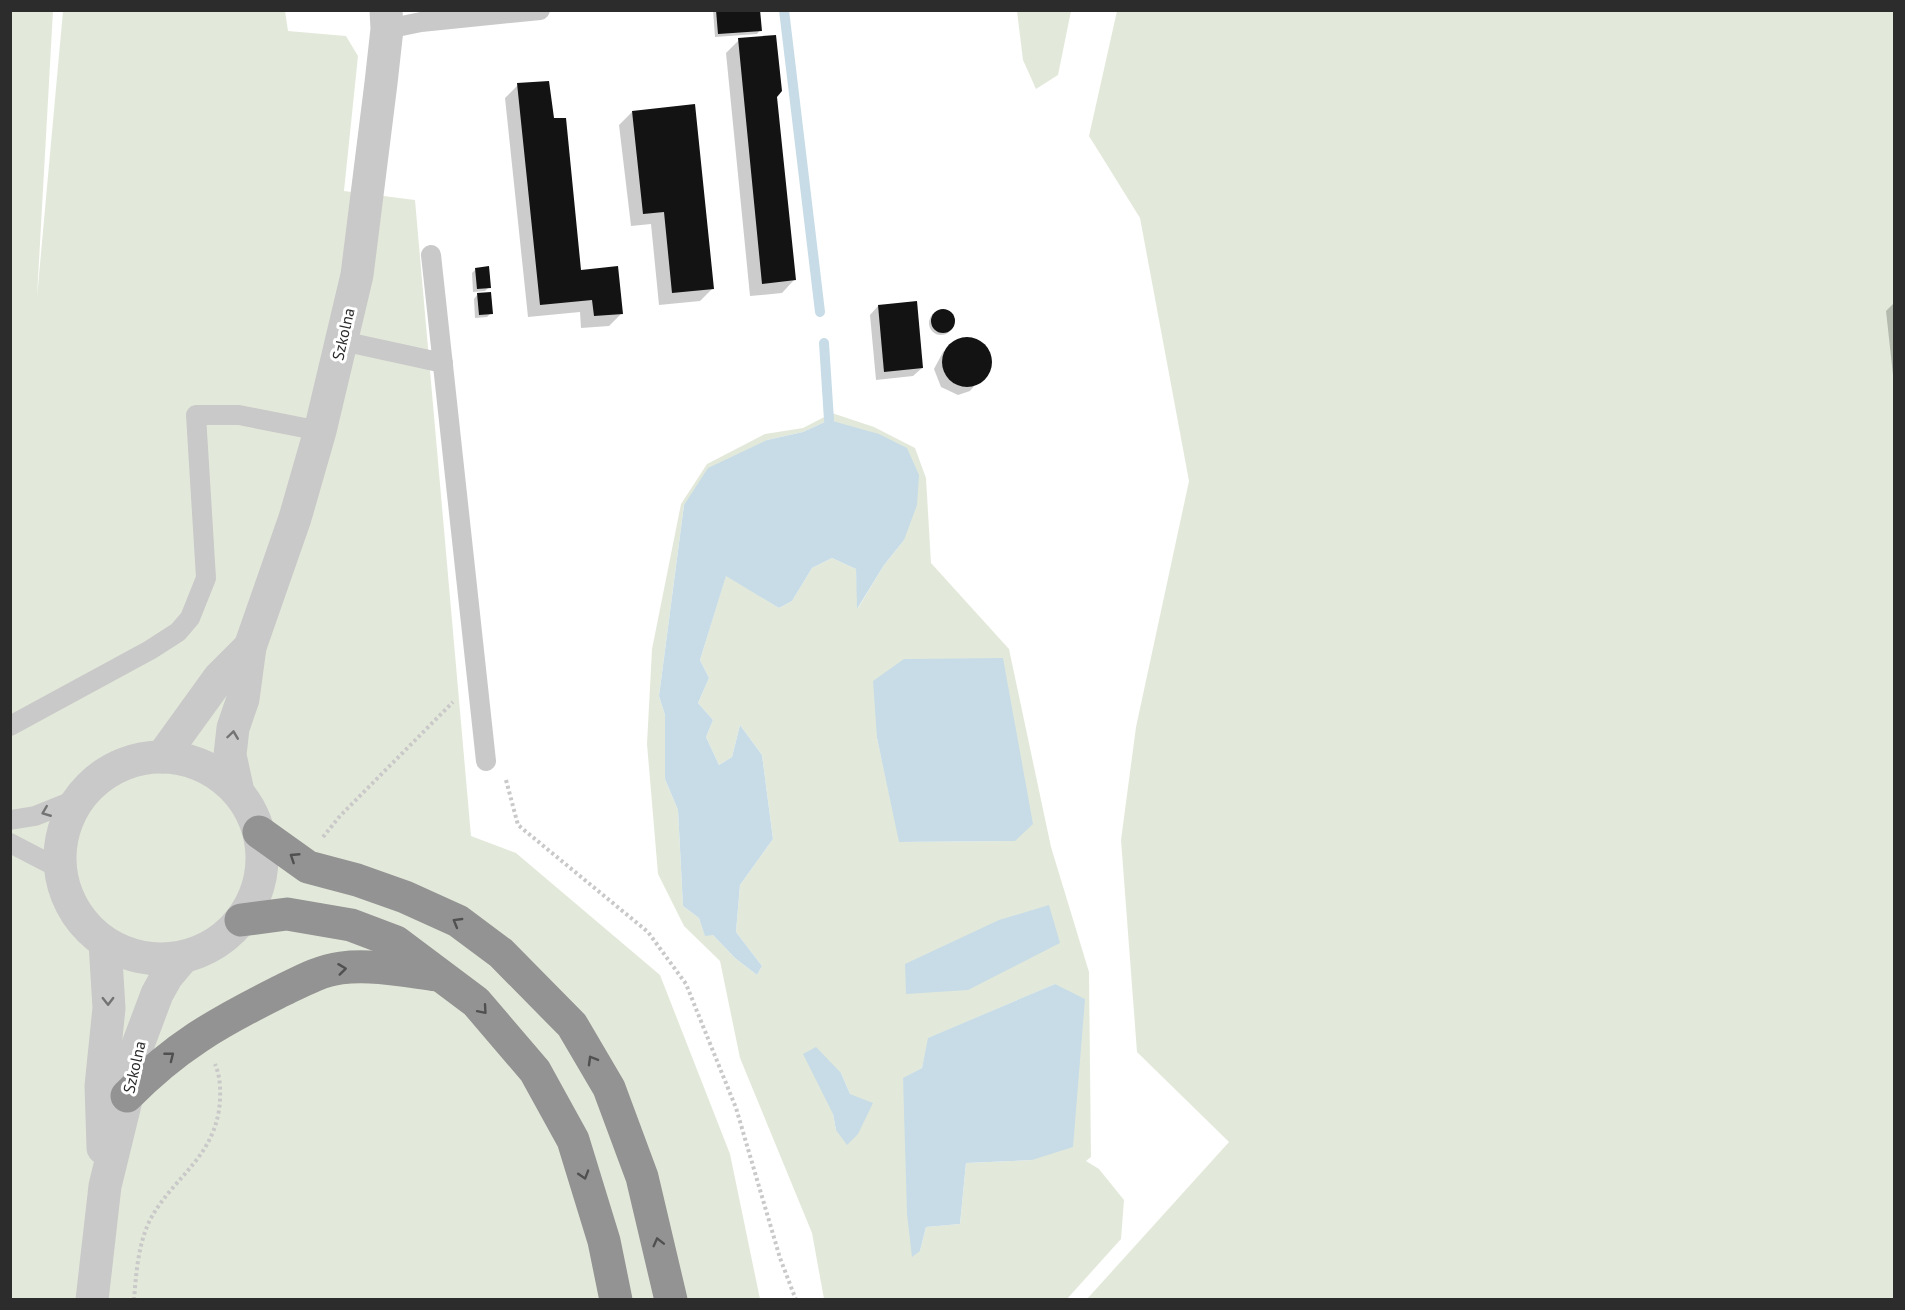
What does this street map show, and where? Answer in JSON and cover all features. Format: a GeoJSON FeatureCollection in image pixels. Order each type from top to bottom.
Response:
{"type":"FeatureCollection","features":[{"type":"Feature","properties":{"kind":"highway"},"geometry":{"type":"LineString","coordinates":[[259,832],[308,867],[357,880],[405,897],[458,921],[501,953],[572,1025],[609,1088],[642,1177],[671,1299]]}},
{"type":"Feature","properties":{"kind":"highway"},"geometry":{"type":"LineString","coordinates":[[241,920],[287,914],[351,925],[396,942],[476,1002],[535,1071],[568,1130],[604,1241],[615,1299]]}},
{"type":"Feature","properties":{"kind":"highway"},"geometry":{"type":"LineString","coordinates":[[127,1096],[156,1066],[186,1043],[313,975],[341,968],[360,968],[437,975]]}},
{"type":"Feature","properties":{"kind":"street","name":"Szkolna"},"geometry":{"type":"LineString","coordinates":[[238,792],[230,755],[233,728],[243,699],[250,647],[295,518],[320,431],[357,275],[386,20]]}},
{"type":"Feature","properties":{"kind":"street","name":"Szkolna"},"geometry":{"type":"LineString","coordinates":[[162,757],[219,678],[250,647]]}},
{"type":"Feature","properties":{"kind":"street","name":"Szkolna"},"geometry":{"type":"LineString","coordinates":[[162,757],[196,763],[211,770],[238,792],[247,804],[259,832],[262,847],[261,878],[250,908],[216,944],[183,957],[163,960],[143,958],[105,943],[88,928],[65,891],[60,869],[63,832],[80,798],[107,772],[143,759],[162,757]]}},
{"type":"Feature","properties":{"kind":"street","name":"Szkolna"},"geometry":{"type":"LineString","coordinates":[[105,943],[109,1008],[101,1086],[105,1186]]}},
{"type":"Feature","properties":{"kind":"street","name":"Szkolna"},"geometry":{"type":"LineString","coordinates":[[92,1299],[105,1186],[127,1096],[133,1058],[157,994],[167,976],[183,957]]}},
{"type":"Feature","properties":{"kind":"lane"},"geometry":{"type":"LineString","coordinates":[[386,20],[421,22],[540,10]]}},
{"type":"Feature","properties":{"kind":"lane"},"geometry":{"type":"LineString","coordinates":[[431,255],[485,755]]}},
{"type":"Feature","properties":{"kind":"lane"},"geometry":{"type":"LineString","coordinates":[[342,341],[443,363]]}},
{"type":"Feature","properties":{"kind":"lane"},"geometry":{"type":"LineString","coordinates":[[10,726],[150,650],[178,632],[190,618],[206,578],[196,415],[239,415],[320,431]]}},
{"type":"Feature","properties":{"kind":"lane"},"geometry":{"type":"LineString","coordinates":[[10,820],[35,816],[80,798]]}},
{"type":"Feature","properties":{"kind":"lane"},"geometry":{"type":"LineString","coordinates":[[10,843],[60,869]]}},
{"type":"Feature","properties":{"kind":"path"},"geometry":{"type":"LineString","coordinates":[[485,755],[501,763],[518,825],[648,932],[686,984],[736,1108],[780,1258],[796,1299]]}},
{"type":"Feature","properties":{"kind":"green space"},"geometry":{"type":"Polygon","coordinates":[[[10,11],[53,11],[37,297],[63,11],[285,11],[288,31],[346,36],[358,56],[344,191],[415,200],[471,836],[516,853],[660,975],[730,1154],[760,1299],[11,1299],[10,11]]]}},
{"type":"Feature","properties":{"kind":"green space"},"geometry":{"type":"Polygon","coordinates":[[[1017,11],[1071,11],[1058,75],[1036,89],[1023,60],[1017,11]]]}},
{"type":"Feature","properties":{"kind":"green space"},"geometry":{"type":"Polygon","coordinates":[[[1117,11],[1894,11],[1894,1299],[1087,1299],[1229,1142],[1137,1052],[1121,840],[1136,727],[1189,481],[1140,218],[1089,136],[1117,11]]]}},
{"type":"Feature","properties":{"kind":"green space"},"geometry":{"type":"Polygon","coordinates":[[[832,413],[874,427],[915,448],[926,478],[931,563],[1009,649],[1051,847],[1089,972],[1091,1157],[1086,1161],[1099,1169],[1124,1200],[1121,1239],[1067,1299],[824,1299],[812,1233],[740,1058],[720,961],[684,926],[658,874],[647,744],[652,649],[681,504],[707,464],[765,434],[803,428],[832,413]],[[829,420],[803,432],[767,440],[684,505],[659,696],[665,715],[665,779],[678,810],[683,906],[699,918],[705,935],[713,935],[735,958],[757,975],[762,966],[736,932],[740,885],[773,839],[762,755],[740,725],[732,757],[719,765],[706,737],[713,720],[698,703],[709,678],[700,660],[726,575],[779,608],[792,601],[812,568],[832,558],[856,569],[858,608],[884,565],[904,540],[829,420]],[[877,738],[900,842],[1015,841],[877,738]],[[1055,984],[929,1038],[922,1068],[903,1079],[920,1251],[926,1227],[960,1224],[966,1163],[1032,1160],[1055,984]],[[841,1073],[833,1114],[836,1130],[850,1094],[841,1073]]]}},
{"type":"Feature","properties":{"kind":"water"},"geometry":{"type":"Polygon","coordinates":[[[829,420],[879,434],[907,448],[919,475],[917,505],[904,540],[884,565],[857,609],[856,569],[832,558],[812,568],[792,601],[779,608],[726,576],[700,660],[709,678],[698,703],[713,720],[706,737],[719,765],[732,757],[740,725],[762,755],[773,839],[740,885],[736,932],[762,966],[757,975],[735,958],[713,935],[705,936],[699,918],[683,906],[678,810],[665,779],[665,715],[659,696],[684,505],[708,468],[767,440],[803,432],[829,420]]]}},
{"type":"Feature","properties":{"kind":"water"},"geometry":{"type":"Polygon","coordinates":[[[1003,658],[1033,824],[1015,841],[899,842],[877,738],[873,681],[904,659],[1003,658]]]}},
{"type":"Feature","properties":{"kind":"water"},"geometry":{"type":"Polygon","coordinates":[[[1049,905],[1060,943],[968,990],[906,994],[905,964],[999,920],[1049,905]]]}},
{"type":"Feature","properties":{"kind":"water"},"geometry":{"type":"Polygon","coordinates":[[[1055,984],[1085,999],[1073,1147],[1032,1160],[966,1163],[960,1224],[926,1227],[920,1251],[912,1257],[907,1214],[903,1078],[922,1068],[928,1038],[1055,984]]]}},
{"type":"Feature","properties":{"kind":"water"},"geometry":{"type":"Polygon","coordinates":[[[816,1047],[841,1073],[850,1094],[873,1103],[858,1134],[847,1145],[836,1130],[833,1114],[803,1054],[816,1047]]]}},
{"type":"Feature","properties":{"kind":"building"},"geometry":{"type":"Polygon","coordinates":[[[716,10],[760,10],[762,31],[718,34],[716,10]]]}},
{"type":"Feature","properties":{"kind":"building"},"geometry":{"type":"Polygon","coordinates":[[[776,35],[782,91],[777,97],[796,280],[762,284],[738,38],[776,35]]]}},
{"type":"Feature","properties":{"kind":"building"},"geometry":{"type":"Polygon","coordinates":[[[549,81],[554,118],[566,118],[581,270],[618,266],[623,314],[594,316],[592,300],[540,305],[517,83],[549,81]]]}},
{"type":"Feature","properties":{"kind":"building"},"geometry":{"type":"Polygon","coordinates":[[[695,104],[714,289],[672,293],[664,212],[643,214],[632,111],[695,104]]]}},
{"type":"Feature","properties":{"kind":"building"},"geometry":{"type":"Polygon","coordinates":[[[489,266],[491,288],[477,289],[475,268],[489,266]]]}},
{"type":"Feature","properties":{"kind":"building"},"geometry":{"type":"Polygon","coordinates":[[[491,292],[493,314],[479,315],[477,293],[491,292]]]}},
{"type":"Feature","properties":{"kind":"building"},"geometry":{"type":"Polygon","coordinates":[[[917,301],[923,368],[884,372],[878,305],[917,301]]]}},
{"type":"Feature","properties":{"kind":"building"},"geometry":{"type":"Polygon","coordinates":[[[943,309],[952,312],[955,321],[952,330],[943,333],[934,330],[931,321],[934,312],[943,309]]]}},
{"type":"Feature","properties":{"kind":"building"},"geometry":{"type":"Polygon","coordinates":[[[962,337],[972,337],[985,344],[992,357],[992,367],[985,380],[972,387],[962,387],[953,383],[946,376],[942,367],[942,357],[946,348],[953,341],[962,337]]]}},
{"type":"Feature","properties":{"kind":"waterway"},"geometry":{"type":"LineString","coordinates":[[784,10],[820,312]]}},
{"type":"Feature","properties":{"kind":"waterway"},"geometry":{"type":"LineString","coordinates":[[824,343],[829,420]]}}]}
